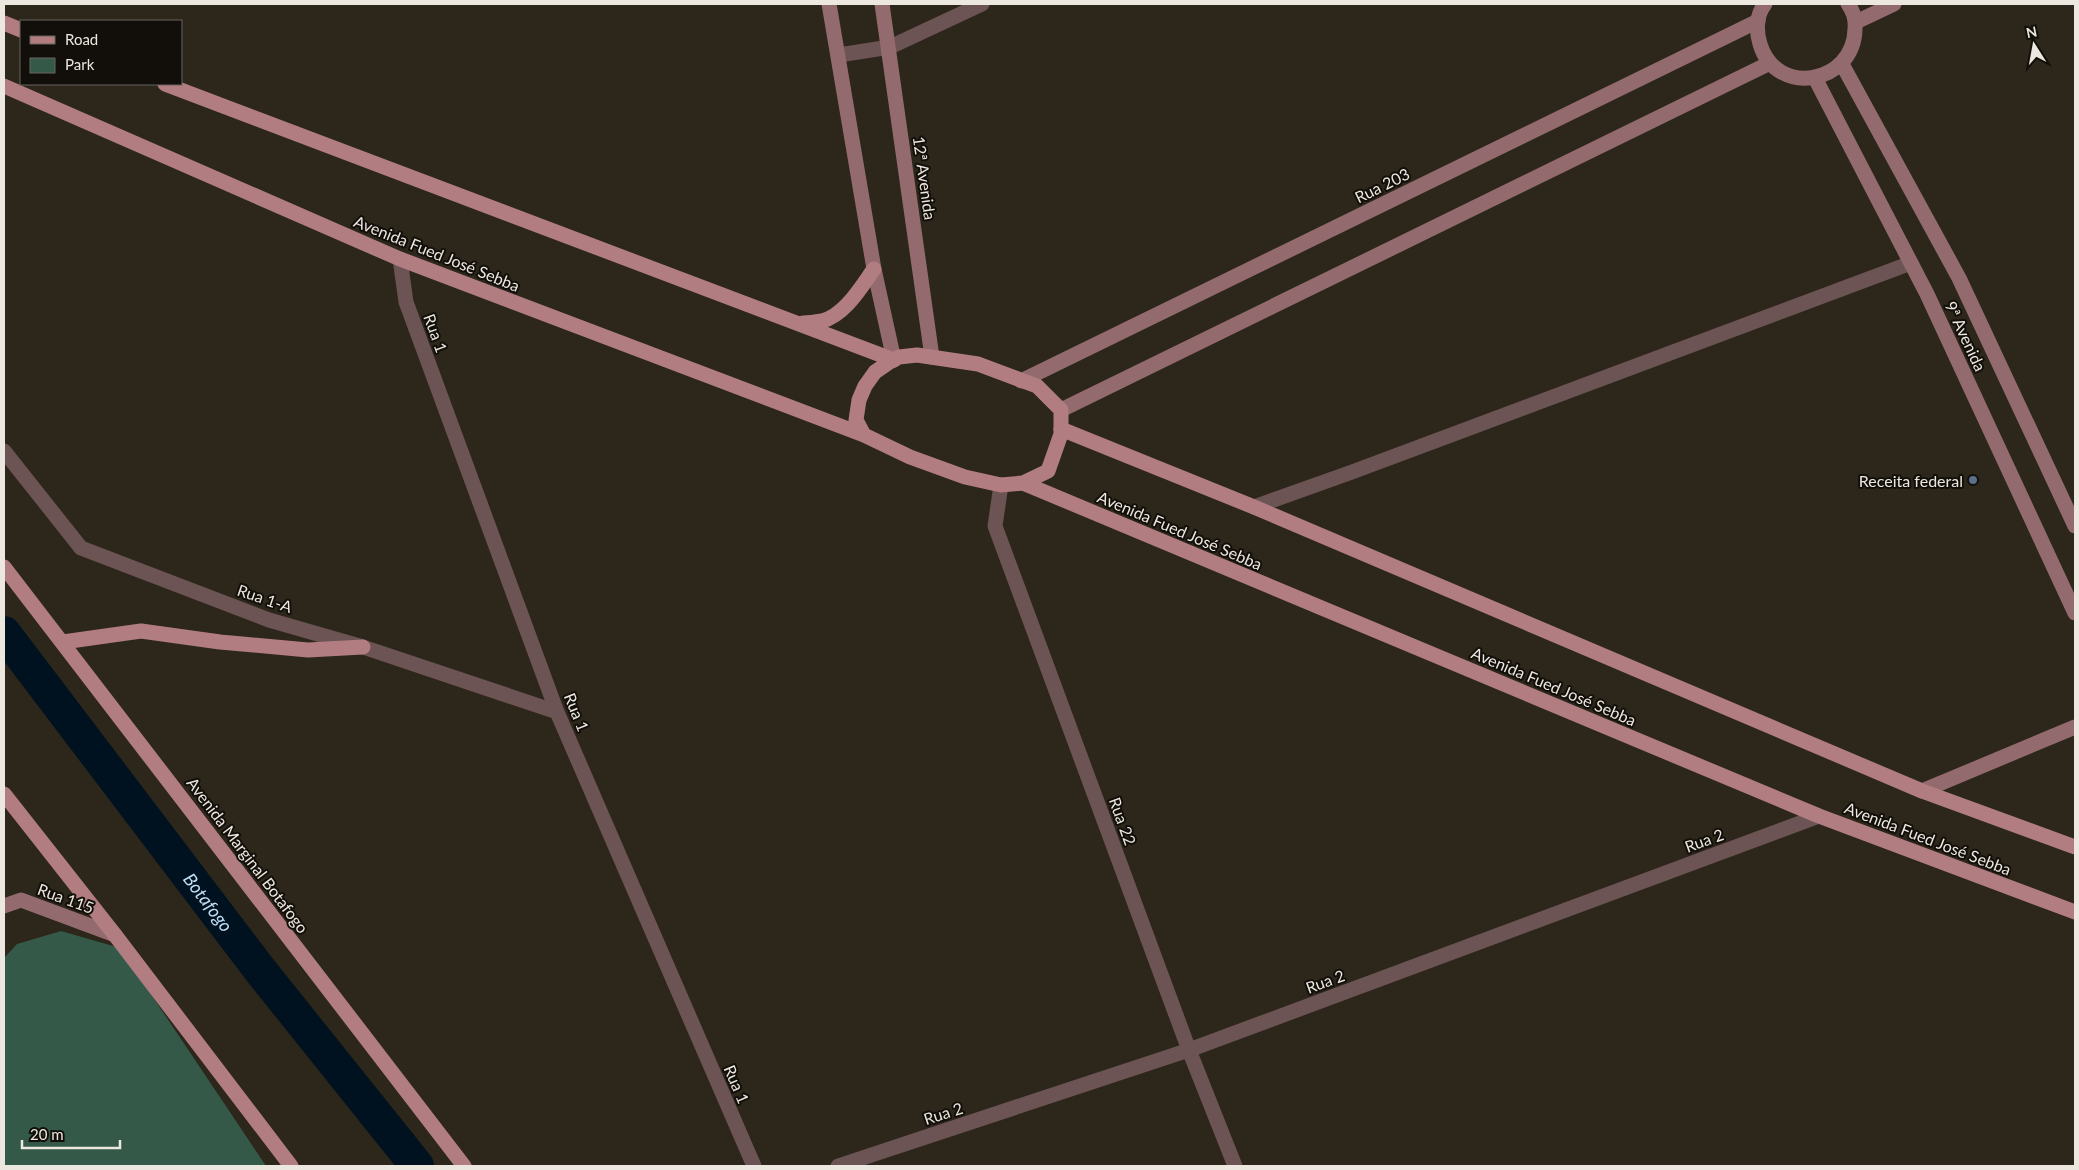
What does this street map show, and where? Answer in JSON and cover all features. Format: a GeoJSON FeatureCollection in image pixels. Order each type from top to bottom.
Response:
{"type":"FeatureCollection","features":[{"type":"Feature","properties":{"kind":"main road"},"geometry":{"type":"LineString","coordinates":[[4,23],[20,30]]}},
{"type":"Feature","properties":{"kind":"main road"},"geometry":{"type":"LineString","coordinates":[[168,85],[894,360]]}},
{"type":"Feature","properties":{"kind":"main road","name":"Avenida Fued José Sebba"},"geometry":{"type":"LineString","coordinates":[[4,86],[400,259],[864,435],[910,456],[965,477],[1001,486]]}},
{"type":"Feature","properties":{"kind":"main road"},"geometry":{"type":"LineString","coordinates":[[801,324],[824,321],[838,312],[853,298],[874,269]]}},
{"type":"Feature","properties":{"kind":"main road"},"geometry":{"type":"LineString","coordinates":[[864,435],[856,420],[859,400],[865,386],[875,372],[894,360],[917,355],[978,364],[1037,386],[1061,410],[1061,430],[1048,472],[1022,483],[1001,486]]}},
{"type":"Feature","properties":{"kind":"main road"},"geometry":{"type":"LineString","coordinates":[[1061,430],[1254,507],[1922,791],[2075,847]]}},
{"type":"Feature","properties":{"kind":"main road","name":"Avenida Fued José Sebba"},"geometry":{"type":"LineString","coordinates":[[1022,483],[1819,816],[2075,912]]}},
{"type":"Feature","properties":{"kind":"main road","name":"Avenida Marginal Botafogo"},"geometry":{"type":"LineString","coordinates":[[4,567],[464,1166]]}},
{"type":"Feature","properties":{"kind":"main road"},"geometry":{"type":"LineString","coordinates":[[63,642],[141,631],[220,642],[308,650],[363,648]]}},
{"type":"Feature","properties":{"kind":"main road"},"geometry":{"type":"LineString","coordinates":[[4,794],[115,935],[291,1166]]}},
{"type":"Feature","properties":{"kind":"street"},"geometry":{"type":"LineString","coordinates":[[829,4],[874,269],[894,360]]}},
{"type":"Feature","properties":{"kind":"street","name":"12ª Avenida"},"geometry":{"type":"LineString","coordinates":[[882,4],[890,47],[932,357]]}},
{"type":"Feature","properties":{"kind":"street"},"geometry":{"type":"LineString","coordinates":[[839,55],[890,47],[982,4]]}},
{"type":"Feature","properties":{"kind":"street"},"geometry":{"type":"LineString","coordinates":[[1761,9],[1757,36],[1762,50],[1770,63],[1782,73],[1798,78],[1815,78],[1830,73],[1842,64],[1851,51],[1855,37],[1856,22],[1848,4]]}},
{"type":"Feature","properties":{"kind":"street"},"geometry":{"type":"LineString","coordinates":[[1856,22],[1894,4]]}},
{"type":"Feature","properties":{"kind":"street","name":"Rua 203"},"geometry":{"type":"LineString","coordinates":[[1021,381],[1761,9]]}},
{"type":"Feature","properties":{"kind":"street"},"geometry":{"type":"LineString","coordinates":[[1061,410],[1770,63]]}},
{"type":"Feature","properties":{"kind":"street","name":"9ª Avenida"},"geometry":{"type":"LineString","coordinates":[[1842,64],[1959,278],[2075,526]]}},
{"type":"Feature","properties":{"kind":"street","name":"9ª Avenida"},"geometry":{"type":"LineString","coordinates":[[1815,78],[1911,263],[2075,613]]}},
{"type":"Feature","properties":{"kind":"street","name":"Rua 1"},"geometry":{"type":"LineString","coordinates":[[400,259],[406,302],[557,712],[754,1166]]}},
{"type":"Feature","properties":{"kind":"street"},"geometry":{"type":"LineString","coordinates":[[1254,507],[1380,462],[1911,263]]}},
{"type":"Feature","properties":{"kind":"street","name":"Rua 1-A"},"geometry":{"type":"LineString","coordinates":[[4,451],[82,548],[269,620],[363,648],[557,712]]}},
{"type":"Feature","properties":{"kind":"street","name":"Rua 22"},"geometry":{"type":"LineString","coordinates":[[1001,486],[995,526],[1189,1050],[1235,1166]]}},
{"type":"Feature","properties":{"kind":"street"},"geometry":{"type":"LineString","coordinates":[[1922,791],[2075,727]]}},
{"type":"Feature","properties":{"kind":"street","name":"Rua 2"},"geometry":{"type":"LineString","coordinates":[[838,1166],[1189,1050],[1819,816]]}},
{"type":"Feature","properties":{"kind":"street","name":"Rua 115"},"geometry":{"type":"LineString","coordinates":[[4,906],[21,900],[115,935]]}},
{"type":"Feature","properties":{"kind":"green space"},"geometry":{"type":"Polygon","coordinates":[[[61,931],[120,948],[266,1166],[4,1166],[4,958],[17,944],[61,931]]]}},
{"type":"Feature","properties":{"kind":"waterway","name":"Botafogo"},"geometry":{"type":"LineString","coordinates":[[4,633],[260,970],[417,1166]]}},
{"type":"Feature","properties":{"kind":"place","name":"Receita federal"},"geometry":{"type":"Point","coordinates":[1973,480]}}]}
